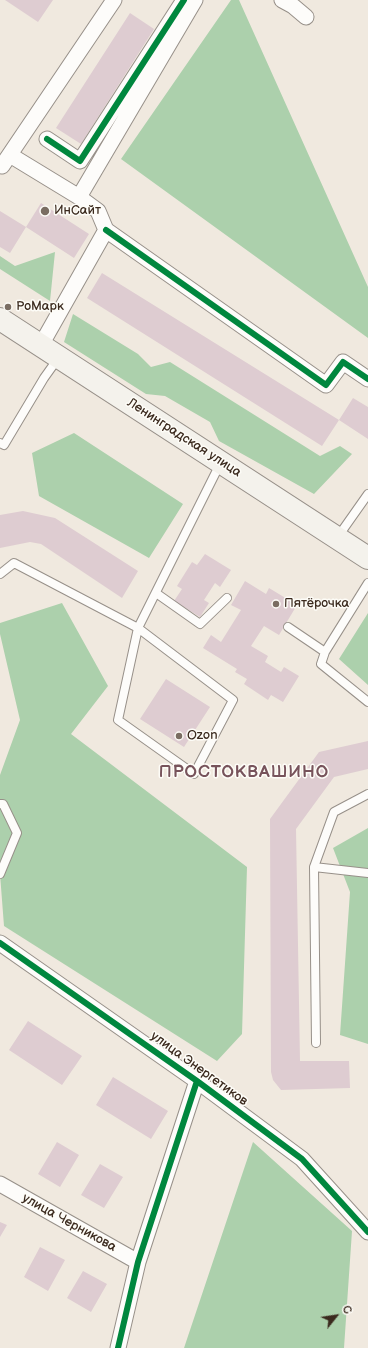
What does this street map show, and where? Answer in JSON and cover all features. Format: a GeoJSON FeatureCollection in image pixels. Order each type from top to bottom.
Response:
{"type":"FeatureCollection","features":[{"type":"Feature","properties":{"kind":"main road","name":"Ленинградская улица"},"geometry":{"type":"LineString","coordinates":[[0,319],[368,558]]}},
{"type":"Feature","properties":{"kind":"street"},"geometry":{"type":"LineString","coordinates":[[114,0],[5,160],[79,196],[98,211],[106,230],[326,385],[343,362],[368,379]]}},
{"type":"Feature","properties":{"kind":"street"},"geometry":{"type":"LineString","coordinates":[[47,139],[80,161],[180,5],[195,0]]}},
{"type":"Feature","properties":{"kind":"street"},"geometry":{"type":"LineString","coordinates":[[282,0],[293,6],[306,17]]}},
{"type":"Feature","properties":{"kind":"street"},"geometry":{"type":"LineString","coordinates":[[79,196],[180,5]]}},
{"type":"Feature","properties":{"kind":"street"},"geometry":{"type":"LineString","coordinates":[[41,345],[106,230]]}},
{"type":"Feature","properties":{"kind":"street","name":"улица Энергетиков"},"geometry":{"type":"LineString","coordinates":[[0,943],[197,1080],[302,1159],[368,1232]]}},
{"type":"Feature","properties":{"kind":"street"},"geometry":{"type":"LineString","coordinates":[[118,1348],[138,1262],[197,1080]]}},
{"type":"Feature","properties":{"kind":"street","name":"улица Черникова"},"geometry":{"type":"LineString","coordinates":[[0,1184],[138,1262]]}},
{"type":"Feature","properties":{"kind":"lane"},"geometry":{"type":"LineString","coordinates":[[1,446],[59,357]]}},
{"type":"Feature","properties":{"kind":"lane"},"geometry":{"type":"LineString","coordinates":[[0,574],[14,563],[138,628],[233,700],[194,774],[118,720],[138,628],[221,462]]}},
{"type":"Feature","properties":{"kind":"lane"},"geometry":{"type":"LineString","coordinates":[[337,538],[368,494]]}},
{"type":"Feature","properties":{"kind":"lane"},"geometry":{"type":"LineString","coordinates":[[368,583],[325,652],[321,664],[368,702]]}},
{"type":"Feature","properties":{"kind":"lane"},"geometry":{"type":"LineString","coordinates":[[156,593],[200,624],[227,598]]}},
{"type":"Feature","properties":{"kind":"lane"},"geometry":{"type":"LineString","coordinates":[[288,626],[325,652]]}},
{"type":"Feature","properties":{"kind":"lane"},"geometry":{"type":"LineString","coordinates":[[316,1043],[314,867],[334,812],[368,794]]}},
{"type":"Feature","properties":{"kind":"lane"},"geometry":{"type":"LineString","coordinates":[[0,804],[3,804],[17,833],[0,874]]}},
{"type":"Feature","properties":{"kind":"lane"},"geometry":{"type":"LineString","coordinates":[[314,867],[368,873]]}},
{"type":"Feature","properties":{"kind":"green space"},"geometry":{"type":"Polygon","coordinates":[[[231,0],[239,0],[368,287],[368,338],[121,159],[231,0]]]}},
{"type":"Feature","properties":{"kind":"green space"},"geometry":{"type":"Polygon","coordinates":[[[55,252],[50,301],[0,269],[0,256],[15,266],[55,252]]]}},
{"type":"Feature","properties":{"kind":"green space"},"geometry":{"type":"Polygon","coordinates":[[[73,314],[138,354],[151,367],[170,362],[320,456],[340,446],[352,454],[314,494],[219,441],[210,422],[165,396],[146,394],[64,342],[73,314]]]}},
{"type":"Feature","properties":{"kind":"green space"},"geometry":{"type":"Polygon","coordinates":[[[74,433],[183,504],[149,558],[39,496],[32,453],[74,433]]]}},
{"type":"Feature","properties":{"kind":"green space"},"geometry":{"type":"Polygon","coordinates":[[[62,603],[108,686],[71,734],[247,867],[242,1034],[217,1061],[4,926],[0,874],[0,775],[20,720],[0,634],[0,623],[62,603]]]}},
{"type":"Feature","properties":{"kind":"green space"},"geometry":{"type":"Polygon","coordinates":[[[368,613],[368,685],[339,659],[368,613]]]}},
{"type":"Feature","properties":{"kind":"green space"},"geometry":{"type":"Polygon","coordinates":[[[368,828],[368,1044],[340,1035],[350,892],[333,848],[368,828]]]}},
{"type":"Feature","properties":{"kind":"green space"},"geometry":{"type":"Polygon","coordinates":[[[253,1142],[352,1231],[344,1348],[184,1348],[253,1142]]]}},
{"type":"Feature","properties":{"kind":"building"},"geometry":{"type":"Polygon","coordinates":[[[5,0],[53,0],[38,22],[5,0]]]}},
{"type":"Feature","properties":{"kind":"building"},"geometry":{"type":"Polygon","coordinates":[[[130,13],[154,29],[81,144],[56,128],[130,13]]]}},
{"type":"Feature","properties":{"kind":"building"},"geometry":{"type":"Polygon","coordinates":[[[41,203],[89,234],[74,258],[26,227],[41,203]]]}},
{"type":"Feature","properties":{"kind":"building"},"geometry":{"type":"Polygon","coordinates":[[[0,211],[26,227],[10,253],[0,247],[0,211]]]}},
{"type":"Feature","properties":{"kind":"building"},"geometry":{"type":"Polygon","coordinates":[[[102,273],[339,420],[322,446],[87,298],[102,273]]]}},
{"type":"Feature","properties":{"kind":"building"},"geometry":{"type":"Polygon","coordinates":[[[353,398],[368,407],[368,439],[339,420],[353,398]]]}},
{"type":"Feature","properties":{"kind":"building"},"geometry":{"type":"Polygon","coordinates":[[[23,511],[55,518],[138,571],[122,598],[41,544],[30,542],[0,548],[0,515],[23,511]]]}},
{"type":"Feature","properties":{"kind":"building"},"geometry":{"type":"Polygon","coordinates":[[[205,554],[231,570],[220,587],[215,583],[204,600],[209,603],[200,617],[174,601],[182,589],[177,586],[192,562],[197,565],[205,554]]]}},
{"type":"Feature","properties":{"kind":"building"},"geometry":{"type":"Polygon","coordinates":[[[245,581],[266,594],[269,588],[297,605],[279,635],[264,626],[251,646],[268,656],[265,662],[281,672],[284,667],[299,676],[283,702],[271,695],[268,700],[244,684],[247,679],[235,672],[237,669],[203,648],[211,635],[221,642],[241,610],[231,605],[245,581]]]}},
{"type":"Feature","properties":{"kind":"building"},"geometry":{"type":"Polygon","coordinates":[[[166,679],[210,707],[184,747],[140,719],[166,679]]]}},
{"type":"Feature","properties":{"kind":"building"},"geometry":{"type":"Polygon","coordinates":[[[368,741],[368,769],[334,777],[296,829],[300,1061],[349,1061],[350,1088],[281,1090],[273,1080],[271,1072],[270,819],[319,752],[368,741]]]}},
{"type":"Feature","properties":{"kind":"building"},"geometry":{"type":"Polygon","coordinates":[[[28,1021],[82,1056],[62,1085],[9,1050],[28,1021]]]}},
{"type":"Feature","properties":{"kind":"building"},"geometry":{"type":"Polygon","coordinates":[[[113,1077],[168,1111],[151,1139],[96,1105],[113,1077]]]}},
{"type":"Feature","properties":{"kind":"building"},"geometry":{"type":"Polygon","coordinates":[[[57,1142],[79,1155],[60,1187],[38,1174],[57,1142]]]}},
{"type":"Feature","properties":{"kind":"building"},"geometry":{"type":"Polygon","coordinates":[[[100,1164],[123,1177],[104,1208],[81,1195],[100,1164]]]}},
{"type":"Feature","properties":{"kind":"building"},"geometry":{"type":"Polygon","coordinates":[[[0,1222],[7,1225],[0,1237],[0,1222]]]}},
{"type":"Feature","properties":{"kind":"building"},"geometry":{"type":"Polygon","coordinates":[[[40,1247],[65,1260],[48,1291],[24,1277],[40,1247]]]}},
{"type":"Feature","properties":{"kind":"building"},"geometry":{"type":"Polygon","coordinates":[[[83,1271],[107,1284],[91,1312],[67,1298],[83,1271]]]}},
{"type":"Feature","properties":{"kind":"cycle path"},"geometry":{"type":"LineString","coordinates":[[47,139],[80,161],[184,0]]}},
{"type":"Feature","properties":{"kind":"cycle path"},"geometry":{"type":"LineString","coordinates":[[106,230],[326,385],[343,362],[368,379]]}},
{"type":"Feature","properties":{"kind":"cycle path"},"geometry":{"type":"LineString","coordinates":[[0,943],[197,1081],[302,1159],[368,1232]]}},
{"type":"Feature","properties":{"kind":"cycle path"},"geometry":{"type":"LineString","coordinates":[[118,1348],[138,1262],[197,1081]]}},
{"type":"Feature","properties":{"kind":"place","name":"ИнСайт"},"geometry":{"type":"Point","coordinates":[45,211]}},
{"type":"Feature","properties":{"kind":"place","name":"РоМарк"},"geometry":{"type":"Point","coordinates":[8,307]}},
{"type":"Feature","properties":{"kind":"place","name":"Пятёрочка"},"geometry":{"type":"Point","coordinates":[276,604]}},
{"type":"Feature","properties":{"kind":"place","name":"Ozon"},"geometry":{"type":"Point","coordinates":[179,736]}},
{"type":"Feature","properties":{"kind":"district","name":"ПРОСТОКВАШИНО"},"geometry":{"type":"Point","coordinates":[244,773]}}]}
